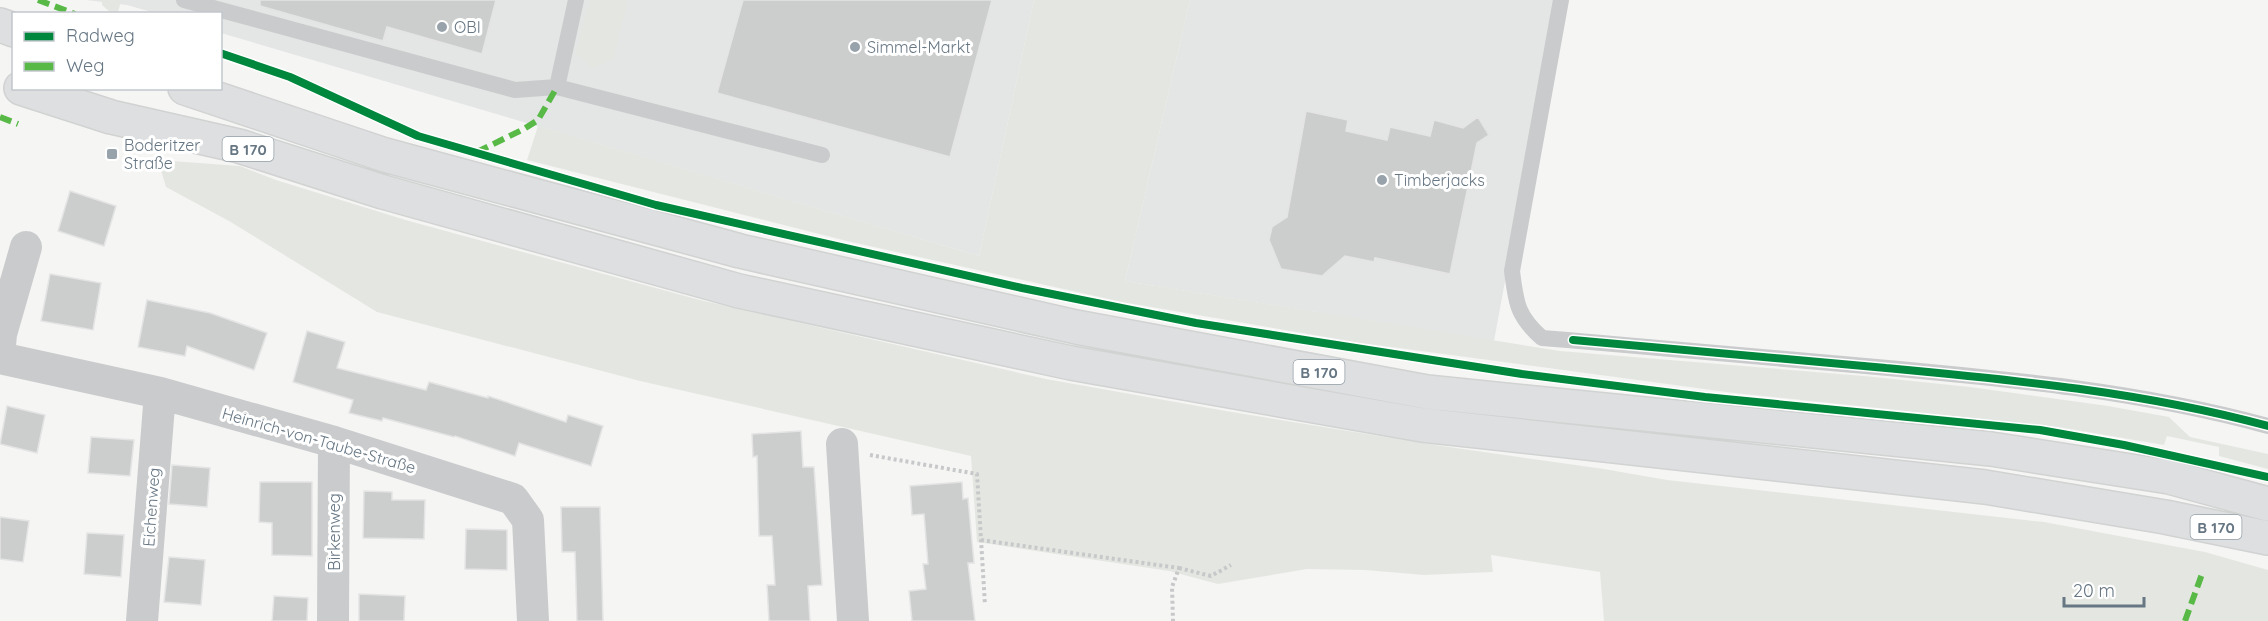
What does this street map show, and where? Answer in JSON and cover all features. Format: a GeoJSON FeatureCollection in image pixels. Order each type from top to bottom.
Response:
{"type":"FeatureCollection","features":[{"type":"Feature","properties":{"kind":"main road","name":"B 170"},"geometry":{"type":"LineString","coordinates":[[27,90],[111,117],[239,146],[383,192],[739,291],[1071,363],[1422,425],[1985,487],[2164,517],[2268,538]]}},
{"type":"Feature","properties":{"kind":"main road","name":"B 170"},"geometry":{"type":"LineString","coordinates":[[191,90],[385,155],[729,248],[1076,327],[1427,392],[1991,449],[2169,477],[2268,504]]}},
{"type":"Feature","properties":{"kind":"street"},"geometry":{"type":"LineString","coordinates":[[0,346],[1,334],[26,247]]}},
{"type":"Feature","properties":{"kind":"street","name":"Heinrich-von-Taube-Straße"},"geometry":{"type":"LineString","coordinates":[[0,358],[160,393],[334,442],[513,499],[528,520],[533,621]]}},
{"type":"Feature","properties":{"kind":"street","name":"Eichenweg"},"geometry":{"type":"LineString","coordinates":[[142,621],[160,393]]}},
{"type":"Feature","properties":{"kind":"street","name":"Birkenweg"},"geometry":{"type":"LineString","coordinates":[[333,621],[334,442]]}},
{"type":"Feature","properties":{"kind":"street"},"geometry":{"type":"LineString","coordinates":[[842,447],[853,621]]}},
{"type":"Feature","properties":{"kind":"lane"},"geometry":{"type":"LineString","coordinates":[[184,0],[515,90],[557,87],[822,155]]}},
{"type":"Feature","properties":{"kind":"lane"},"geometry":{"type":"LineString","coordinates":[[557,87],[576,0]]}},
{"type":"Feature","properties":{"kind":"lane"},"geometry":{"type":"LineString","coordinates":[[1561,0],[1512,271],[1519,309],[1526,324],[1542,338],[2018,380],[2118,393],[2217,412],[2268,426]]}},
{"type":"Feature","properties":{"kind":"path"},"geometry":{"type":"LineString","coordinates":[[842,447],[977,474],[985,605]]}},
{"type":"Feature","properties":{"kind":"path"},"geometry":{"type":"LineString","coordinates":[[981,540],[1179,568],[1210,576],[1231,565]]}},
{"type":"Feature","properties":{"kind":"path"},"geometry":{"type":"LineString","coordinates":[[1173,621],[1172,586],[1179,568]]}},
{"type":"Feature","properties":{"kind":"shaded area"},"geometry":{"type":"Polygon","coordinates":[[[86,0],[1034,0],[979,256],[222,33],[222,12],[152,12],[127,5],[86,0]]]}},
{"type":"Feature","properties":{"kind":"shaded area"},"geometry":{"type":"Polygon","coordinates":[[[102,0],[121,0],[118,12],[110,12],[102,5],[102,0]]]}},
{"type":"Feature","properties":{"kind":"shaded area"},"geometry":{"type":"Polygon","coordinates":[[[590,0],[628,0],[613,59],[593,68],[575,54],[590,0]]]}},
{"type":"Feature","properties":{"kind":"shaded area"},"geometry":{"type":"Polygon","coordinates":[[[1034,0],[1190,0],[1125,281],[1560,351],[1864,376],[1970,387],[2108,406],[2169,417],[2190,437],[2268,454],[2268,469],[2219,456],[2219,447],[2167,436],[2164,445],[2058,427],[1734,393],[1361,343],[1122,302],[847,241],[527,160],[538,126],[979,256],[1034,0]]]}},
{"type":"Feature","properties":{"kind":"shaded area"},"geometry":{"type":"Polygon","coordinates":[[[1190,0],[1557,0],[1494,341],[1125,281],[1190,0]]]}},
{"type":"Feature","properties":{"kind":"shaded area"},"geometry":{"type":"Polygon","coordinates":[[[158,160],[240,166],[276,180],[409,221],[700,300],[1046,379],[1435,445],[1667,480],[2044,522],[2205,552],[2268,570],[2268,621],[1604,621],[1600,572],[1491,555],[1493,572],[1424,575],[1365,570],[1307,569],[1218,584],[1169,571],[977,542],[971,456],[640,381],[377,312],[229,221],[166,187],[158,160]]]}},
{"type":"Feature","properties":{"kind":"building","name":"OBI"},"geometry":{"type":"Polygon","coordinates":[[[260,0],[496,0],[482,54],[387,27],[383,41],[260,6],[260,0]]]}},
{"type":"Feature","properties":{"kind":"building","name":"Simmel-Markt"},"geometry":{"type":"Polygon","coordinates":[[[743,0],[992,0],[950,157],[717,93],[743,0]]]}},
{"type":"Feature","properties":{"kind":"building","name":"Timberjacks"},"geometry":{"type":"Polygon","coordinates":[[[1306,111],[1348,120],[1346,131],[1387,140],[1390,127],[1430,136],[1434,120],[1463,128],[1478,117],[1489,135],[1477,143],[1450,274],[1375,258],[1374,262],[1345,256],[1322,276],[1281,269],[1269,240],[1272,227],[1287,217],[1306,111]]]}},
{"type":"Feature","properties":{"kind":"building"},"geometry":{"type":"Polygon","coordinates":[[[70,191],[116,206],[104,246],[58,231],[70,191]]]}},
{"type":"Feature","properties":{"kind":"building"},"geometry":{"type":"Polygon","coordinates":[[[50,274],[101,283],[93,330],[41,321],[50,274]]]}},
{"type":"Feature","properties":{"kind":"building"},"geometry":{"type":"Polygon","coordinates":[[[147,300],[210,313],[267,333],[254,370],[187,346],[185,356],[138,347],[147,300]]]}},
{"type":"Feature","properties":{"kind":"building"},"geometry":{"type":"Polygon","coordinates":[[[307,331],[345,342],[337,368],[426,390],[429,382],[488,398],[488,396],[566,422],[568,415],[603,426],[591,466],[519,443],[515,456],[455,436],[383,418],[382,421],[349,413],[353,400],[293,382],[307,331]]]}},
{"type":"Feature","properties":{"kind":"building"},"geometry":{"type":"Polygon","coordinates":[[[7,406],[45,415],[37,453],[0,444],[7,406]]]}},
{"type":"Feature","properties":{"kind":"building"},"geometry":{"type":"Polygon","coordinates":[[[801,431],[803,467],[814,467],[822,585],[808,586],[810,621],[769,621],[767,585],[775,585],[772,536],[759,536],[757,456],[753,457],[752,434],[801,431]]]}},
{"type":"Feature","properties":{"kind":"building"},"geometry":{"type":"Polygon","coordinates":[[[91,437],[134,440],[130,476],[88,473],[91,437]]]}},
{"type":"Feature","properties":{"kind":"building"},"geometry":{"type":"Polygon","coordinates":[[[172,465],[210,468],[207,507],[169,504],[172,465]]]}},
{"type":"Feature","properties":{"kind":"building"},"geometry":{"type":"Polygon","coordinates":[[[260,482],[312,482],[312,556],[272,555],[272,523],[259,522],[260,482]]]}},
{"type":"Feature","properties":{"kind":"building"},"geometry":{"type":"Polygon","coordinates":[[[962,482],[963,499],[968,498],[974,563],[968,563],[975,621],[912,621],[909,591],[926,589],[923,564],[928,564],[924,514],[912,515],[910,486],[962,482]]]}},
{"type":"Feature","properties":{"kind":"building"},"geometry":{"type":"Polygon","coordinates":[[[364,491],[392,492],[392,500],[425,500],[424,539],[363,538],[364,491]]]}},
{"type":"Feature","properties":{"kind":"building"},"geometry":{"type":"Polygon","coordinates":[[[561,507],[600,507],[603,621],[577,621],[575,552],[562,552],[561,507]]]}},
{"type":"Feature","properties":{"kind":"building"},"geometry":{"type":"Polygon","coordinates":[[[0,517],[29,521],[23,562],[0,559],[0,517]]]}},
{"type":"Feature","properties":{"kind":"building"},"geometry":{"type":"Polygon","coordinates":[[[466,529],[507,530],[507,570],[465,569],[466,529]]]}},
{"type":"Feature","properties":{"kind":"building"},"geometry":{"type":"Polygon","coordinates":[[[87,533],[124,535],[121,577],[84,574],[87,533]]]}},
{"type":"Feature","properties":{"kind":"building"},"geometry":{"type":"Polygon","coordinates":[[[169,557],[205,560],[201,605],[164,602],[169,557]]]}},
{"type":"Feature","properties":{"kind":"building"},"geometry":{"type":"Polygon","coordinates":[[[359,594],[405,596],[404,621],[359,621],[359,594]]]}},
{"type":"Feature","properties":{"kind":"building"},"geometry":{"type":"Polygon","coordinates":[[[274,596],[308,598],[307,621],[272,621],[274,596]]]}},
{"type":"Feature","properties":{"kind":"marked path"},"geometry":{"type":"LineString","coordinates":[[38,0],[70,12]]}},
{"type":"Feature","properties":{"kind":"marked path"},"geometry":{"type":"LineString","coordinates":[[477,152],[538,120],[557,87]]}},
{"type":"Feature","properties":{"kind":"marked path"},"geometry":{"type":"LineString","coordinates":[[0,117],[18,124]]}},
{"type":"Feature","properties":{"kind":"marked path"},"geometry":{"type":"LineString","coordinates":[[2185,621],[2202,574]]}},
{"type":"Feature","properties":{"kind":"cycle path"},"geometry":{"type":"LineString","coordinates":[[222,54],[290,77],[418,136],[656,205],[1022,288],[1196,323],[1522,374],[1705,397],[2040,430],[2124,445],[2268,477]]}},
{"type":"Feature","properties":{"kind":"cycle path"},"geometry":{"type":"LineString","coordinates":[[1573,340],[2031,383],[2174,404],[2268,426]]}},
{"type":"Feature","properties":{"kind":"place","name":"OBI"},"geometry":{"type":"Point","coordinates":[442,27]}},
{"type":"Feature","properties":{"kind":"place","name":"Simmel-Markt"},"geometry":{"type":"Point","coordinates":[855,47]}},
{"type":"Feature","properties":{"kind":"place","name":"Boderitzer Straße"},"geometry":{"type":"Point","coordinates":[112,154]}},
{"type":"Feature","properties":{"kind":"place","name":"Timberjacks"},"geometry":{"type":"Point","coordinates":[1382,180]}}]}
